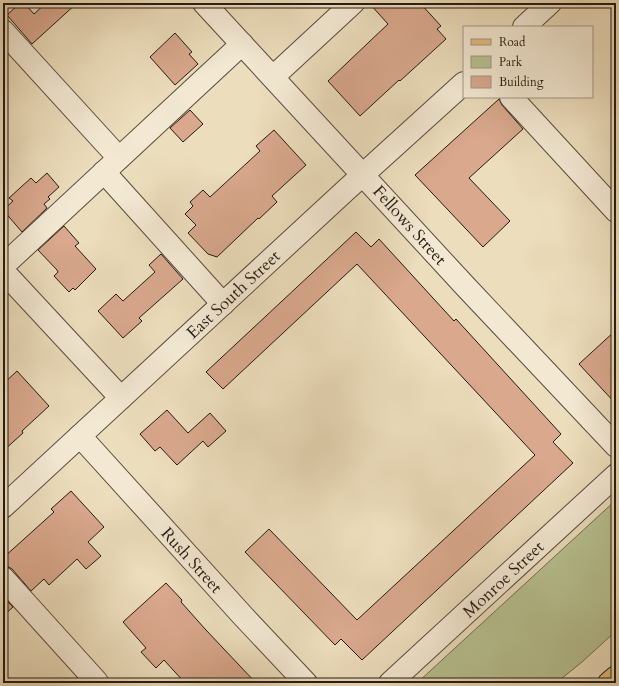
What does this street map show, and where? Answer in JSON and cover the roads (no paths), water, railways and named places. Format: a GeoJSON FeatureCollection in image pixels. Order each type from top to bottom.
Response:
{"type":"FeatureCollection","features":[{"type":"Feature","properties":{"kind":"main road"},"geometry":{"type":"LineString","coordinates":[[609,683],[616,677]]}},
{"type":"Feature","properties":{"kind":"street","name":"Fellows Street"},"geometry":{"type":"LineString","coordinates":[[204,3],[466,287],[616,446]]}},
{"type":"Feature","properties":{"kind":"street"},"geometry":{"type":"LineString","coordinates":[[273,77],[353,3]]}},
{"type":"Feature","properties":{"kind":"street"},"geometry":{"type":"LineString","coordinates":[[525,26],[550,3]]}},
{"type":"Feature","properties":{"kind":"street"},"geometry":{"type":"LineString","coordinates":[[3,31],[223,304]]}},
{"type":"Feature","properties":{"kind":"street"},"geometry":{"type":"LineString","coordinates":[[3,266],[242,44]]}},
{"type":"Feature","properties":{"kind":"street","name":"East South Street"},"geometry":{"type":"LineString","coordinates":[[7,496],[80,436],[463,83]]}},
{"type":"Feature","properties":{"kind":"street"},"geometry":{"type":"LineString","coordinates":[[512,98],[616,211]]}},
{"type":"Feature","properties":{"kind":"street"},"geometry":{"type":"LineString","coordinates":[[3,271],[121,398]]}},
{"type":"Feature","properties":{"kind":"street","name":"Rush Street"},"geometry":{"type":"LineString","coordinates":[[80,436],[243,616],[306,683]]}},
{"type":"Feature","properties":{"kind":"street","name":"Monroe Street"},"geometry":{"type":"LineString","coordinates":[[390,683],[616,475]]}},
{"type":"Feature","properties":{"kind":"street"},"geometry":{"type":"LineString","coordinates":[[3,578],[97,682]]}}]}
